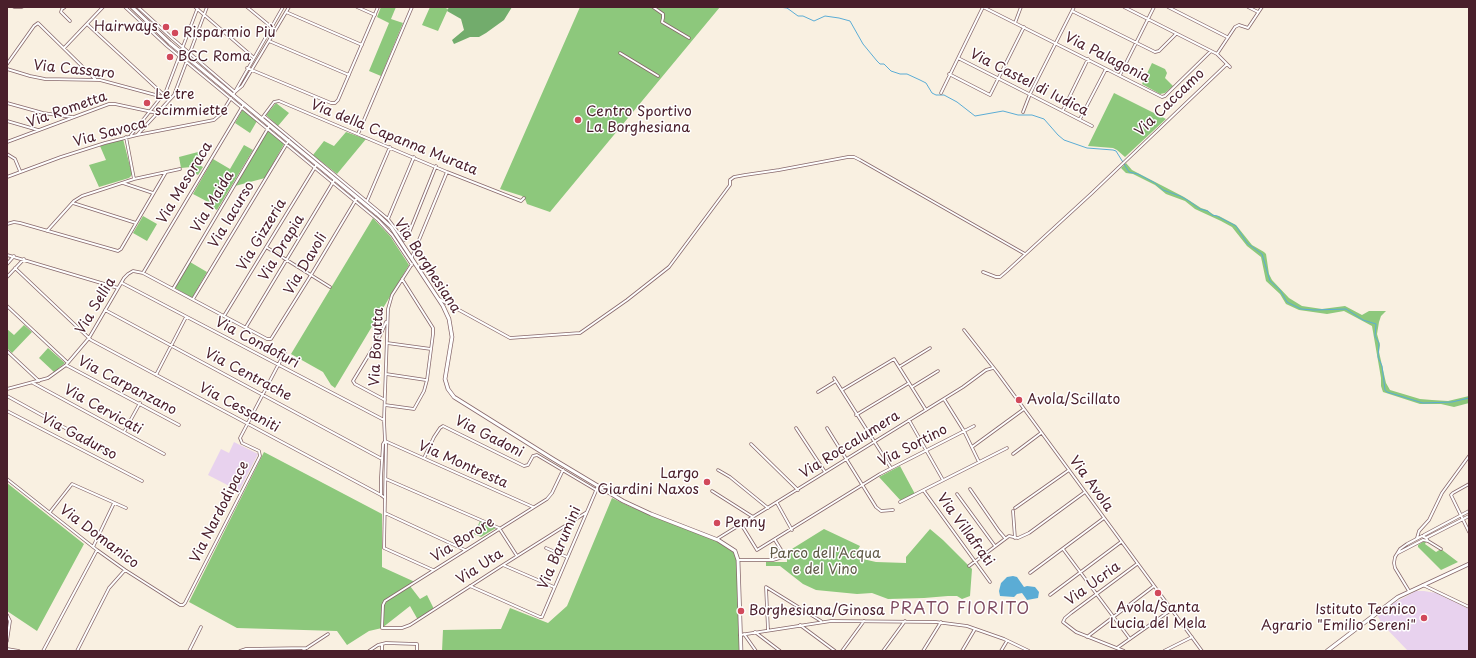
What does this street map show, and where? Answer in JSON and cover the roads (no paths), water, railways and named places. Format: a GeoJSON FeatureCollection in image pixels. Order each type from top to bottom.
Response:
{"type":"FeatureCollection","features":[{"type":"Feature","properties":{"kind":"street"},"geometry":{"type":"LineString","coordinates":[[14,7],[22,7]]}},
{"type":"Feature","properties":{"kind":"street"},"geometry":{"type":"LineString","coordinates":[[65,7],[61,10],[61,12],[70,21]]}},
{"type":"Feature","properties":{"kind":"street"},"geometry":{"type":"LineString","coordinates":[[64,48],[103,7]]}},
{"type":"Feature","properties":{"kind":"street","name":"Via Borghesiana"},"geometry":{"type":"LineString","coordinates":[[125,7],[187,62],[233,95]]}},
{"type":"Feature","properties":{"kind":"street","name":"Via Borghesiana"},"geometry":{"type":"LineString","coordinates":[[132,7],[165,38],[190,54],[243,105],[391,227],[412,258],[413,263]]}},
{"type":"Feature","properties":{"kind":"street","name":"Via Borghesiana"},"geometry":{"type":"LineString","coordinates":[[138,7],[189,58],[233,95]]}},
{"type":"Feature","properties":{"kind":"street"},"geometry":{"type":"LineString","coordinates":[[137,135],[174,96],[207,7]]}},
{"type":"Feature","properties":{"kind":"street"},"geometry":{"type":"LineString","coordinates":[[247,7],[275,30]]}},
{"type":"Feature","properties":{"kind":"street"},"geometry":{"type":"LineString","coordinates":[[233,95],[253,57],[283,7]]}},
{"type":"Feature","properties":{"kind":"street"},"geometry":{"type":"LineString","coordinates":[[233,95],[241,88],[289,7]]}},
{"type":"Feature","properties":{"kind":"street"},"geometry":{"type":"LineString","coordinates":[[357,7],[375,15]]}},
{"type":"Feature","properties":{"kind":"street"},"geometry":{"type":"LineString","coordinates":[[247,68],[331,103],[335,103],[338,100],[378,7]]}},
{"type":"Feature","properties":{"kind":"street"},"geometry":{"type":"LineString","coordinates":[[358,134],[412,7]]}},
{"type":"Feature","properties":{"kind":"street"},"geometry":{"type":"LineString","coordinates":[[653,7],[663,14],[664,18],[662,22],[688,38]]}},
{"type":"Feature","properties":{"kind":"street"},"geometry":{"type":"LineString","coordinates":[[941,93],[983,7]]}},
{"type":"Feature","properties":{"kind":"street","name":"Via Palagonia"},"geometry":{"type":"LineString","coordinates":[[983,7],[1163,97],[1211,51]]}},
{"type":"Feature","properties":{"kind":"street"},"geometry":{"type":"LineString","coordinates":[[1015,23],[1021,7]]}},
{"type":"Feature","properties":{"kind":"street"},"geometry":{"type":"LineString","coordinates":[[1023,112],[1030,94],[1074,7]]}},
{"type":"Feature","properties":{"kind":"street"},"geometry":{"type":"LineString","coordinates":[[1124,7],[1217,54],[1230,67]]}},
{"type":"Feature","properties":{"kind":"street"},"geometry":{"type":"LineString","coordinates":[[1120,75],[1154,7]]}},
{"type":"Feature","properties":{"kind":"street"},"geometry":{"type":"LineString","coordinates":[[1168,7],[1228,37]]}},
{"type":"Feature","properties":{"kind":"street"},"geometry":{"type":"LineString","coordinates":[[1248,7],[1258,12]]}},
{"type":"Feature","properties":{"kind":"street"},"geometry":{"type":"LineString","coordinates":[[1217,54],[1236,26],[1239,25],[1247,28],[1249,27],[1262,7]]}},
{"type":"Feature","properties":{"kind":"street"},"geometry":{"type":"LineString","coordinates":[[130,136],[163,96],[180,56],[197,8],[253,57]]}},
{"type":"Feature","properties":{"kind":"street"},"geometry":{"type":"LineString","coordinates":[[1072,11],[1157,52],[1176,34]]}},
{"type":"Feature","properties":{"kind":"street"},"geometry":{"type":"LineString","coordinates":[[286,12],[362,45]]}},
{"type":"Feature","properties":{"kind":"street"},"geometry":{"type":"LineString","coordinates":[[7,64],[34,25],[37,23],[97,80]]}},
{"type":"Feature","properties":{"kind":"street"},"geometry":{"type":"LineString","coordinates":[[87,24],[163,96]]}},
{"type":"Feature","properties":{"kind":"street"},"geometry":{"type":"LineString","coordinates":[[949,74],[990,94],[1024,28]]}},
{"type":"Feature","properties":{"kind":"street"},"geometry":{"type":"LineString","coordinates":[[269,41],[349,75]]}},
{"type":"Feature","properties":{"kind":"street"},"geometry":{"type":"LineString","coordinates":[[620,53],[658,76]]}},
{"type":"Feature","properties":{"kind":"street","name":"Via Castel di Iudica"},"geometry":{"type":"LineString","coordinates":[[958,58],[1092,126]]}},
{"type":"Feature","properties":{"kind":"street"},"geometry":{"type":"LineString","coordinates":[[1063,111],[1088,59]]}},
{"type":"Feature","properties":{"kind":"street","name":"Via Caccamo"},"geometry":{"type":"LineString","coordinates":[[982,272],[996,278],[1000,277],[1072,212],[1227,64]]}},
{"type":"Feature","properties":{"kind":"street"},"geometry":{"type":"LineString","coordinates":[[1080,119],[1106,68]]}},
{"type":"Feature","properties":{"kind":"street","name":"Via Cassaro"},"geometry":{"type":"LineString","coordinates":[[7,69],[45,79],[97,80],[163,96]]}},
{"type":"Feature","properties":{"kind":"street","name":"Via Savoca"},"geometry":{"type":"LineString","coordinates":[[7,177],[78,151],[126,137],[214,120],[220,115],[233,95]]}},
{"type":"Feature","properties":{"kind":"street","name":"Via della Capanna Murata"},"geometry":{"type":"LineString","coordinates":[[263,117],[274,102],[279,101],[436,166],[447,172],[521,201],[524,198]]}},
{"type":"Feature","properties":{"kind":"street"},"geometry":{"type":"LineString","coordinates":[[7,103],[48,114],[73,117]]}},
{"type":"Feature","properties":{"kind":"street","name":"Via Rometta"},"geometry":{"type":"LineString","coordinates":[[7,142],[112,104],[157,113]]}},
{"type":"Feature","properties":{"kind":"street","name":"Via Borghesiana"},"geometry":{"type":"LineString","coordinates":[[243,105],[263,117],[366,203],[388,219],[405,240],[436,166]]}},
{"type":"Feature","properties":{"kind":"street","name":"Via Mesoraca"},"geometry":{"type":"LineString","coordinates":[[143,273],[243,105]]}},
{"type":"Feature","properties":{"kind":"street","name":"Via Borghesiana"},"geometry":{"type":"LineString","coordinates":[[263,117],[269,127]]}},
{"type":"Feature","properties":{"kind":"street"},"geometry":{"type":"LineString","coordinates":[[7,121],[38,130]]}},
{"type":"Feature","properties":{"kind":"street","name":"Via Maida"},"geometry":{"type":"LineString","coordinates":[[173,289],[269,127]]}},
{"type":"Feature","properties":{"kind":"street"},"geometry":{"type":"LineString","coordinates":[[126,137],[134,179]]}},
{"type":"Feature","properties":{"kind":"street","name":"Via Iacurso"},"geometry":{"type":"LineString","coordinates":[[193,299],[288,142]]}},
{"type":"Feature","properties":{"kind":"street"},"geometry":{"type":"LineString","coordinates":[[366,203],[390,147]]}},
{"type":"Feature","properties":{"kind":"street"},"geometry":{"type":"LineString","coordinates":[[7,154],[14,159],[20,172]]}},
{"type":"Feature","properties":{"kind":"street"},"geometry":{"type":"LineString","coordinates":[[437,298],[510,338],[581,333],[597,320],[630,298],[669,267],[730,185],[730,180],[734,177],[848,156],[860,160],[1025,254]]}},
{"type":"Feature","properties":{"kind":"street"},"geometry":{"type":"LineString","coordinates":[[388,219],[414,157]]}},
{"type":"Feature","properties":{"kind":"street","name":"Via Gizzeria"},"geometry":{"type":"LineString","coordinates":[[224,316],[316,165]]}},
{"type":"Feature","properties":{"kind":"street"},"geometry":{"type":"LineString","coordinates":[[47,231],[79,197],[134,179],[180,169]]}},
{"type":"Feature","properties":{"kind":"street"},"geometry":{"type":"LineString","coordinates":[[7,224],[19,223],[117,252],[121,250],[166,172]]}},
{"type":"Feature","properties":{"kind":"street"},"geometry":{"type":"LineString","coordinates":[[412,258],[447,172]]}},
{"type":"Feature","properties":{"kind":"street","name":"Via Drapia"},"geometry":{"type":"LineString","coordinates":[[246,328],[334,181]]}},
{"type":"Feature","properties":{"kind":"street"},"geometry":{"type":"LineString","coordinates":[[122,183],[153,193]]}},
{"type":"Feature","properties":{"kind":"street","name":"Via Borghesiana"},"geometry":{"type":"LineString","coordinates":[[356,199],[366,203],[379,218],[413,263],[447,314],[452,329],[452,342],[445,377],[446,385],[450,392],[459,400],[597,488],[641,510],[717,539],[733,550],[737,554],[738,560]]}},
{"type":"Feature","properties":{"kind":"street","name":"Via Davoli"},"geometry":{"type":"LineString","coordinates":[[246,328],[267,339],[273,337],[356,199]]}},
{"type":"Feature","properties":{"kind":"street"},"geometry":{"type":"LineString","coordinates":[[72,203],[136,223]]}},
{"type":"Feature","properties":{"kind":"street"},"geometry":{"type":"LineString","coordinates":[[266,247],[330,287]]}},
{"type":"Feature","properties":{"kind":"street"},"geometry":{"type":"LineString","coordinates":[[7,255],[118,288]]}},
{"type":"Feature","properties":{"kind":"street"},"geometry":{"type":"LineString","coordinates":[[7,264],[14,256]]}},
{"type":"Feature","properties":{"kind":"street"},"geometry":{"type":"LineString","coordinates":[[7,277],[24,259]]}},
{"type":"Feature","properties":{"kind":"street","name":"Via Borutta"},"geometry":{"type":"LineString","coordinates":[[381,495],[387,321],[390,300],[413,263]]}},
{"type":"Feature","properties":{"kind":"street","name":"Via Cessaniti"},"geometry":{"type":"LineString","coordinates":[[15,268],[91,340],[381,495]]}},
{"type":"Feature","properties":{"kind":"street","name":"Via Sellia"},"geometry":{"type":"LineString","coordinates":[[7,389],[39,381],[53,375],[67,364],[89,338],[127,275],[136,271],[143,273]]}},
{"type":"Feature","properties":{"kind":"street"},"geometry":{"type":"LineString","coordinates":[[143,273],[246,328]]}},
{"type":"Feature","properties":{"kind":"street"},"geometry":{"type":"LineString","coordinates":[[385,405],[414,409],[424,391],[427,380],[433,334],[432,325],[402,279]]}},
{"type":"Feature","properties":{"kind":"street","name":"Via Condofuri"},"geometry":{"type":"LineString","coordinates":[[122,283],[384,420]]}},
{"type":"Feature","properties":{"kind":"street","name":"Via Carpanzano"},"geometry":{"type":"LineString","coordinates":[[7,306],[67,364],[180,425]]}},
{"type":"Feature","properties":{"kind":"street","name":"Via Centrache"},"geometry":{"type":"LineString","coordinates":[[106,310],[382,459]]}},
{"type":"Feature","properties":{"kind":"street"},"geometry":{"type":"LineString","coordinates":[[156,375],[186,317]]}},
{"type":"Feature","properties":{"kind":"street"},"geometry":{"type":"LineString","coordinates":[[385,400],[356,385],[353,381],[379,338],[387,321]]}},
{"type":"Feature","properties":{"kind":"street","name":"Via Avola"},"geometry":{"type":"LineString","coordinates":[[964,330],[1202,651]]}},
{"type":"Feature","properties":{"kind":"street"},"geometry":{"type":"LineString","coordinates":[[387,343],[431,349]]}},
{"type":"Feature","properties":{"kind":"street"},"geometry":{"type":"LineString","coordinates":[[899,367],[930,348]]}},
{"type":"Feature","properties":{"kind":"street"},"geometry":{"type":"LineString","coordinates":[[7,351],[39,381]]}},
{"type":"Feature","properties":{"kind":"street","name":"Via Nardodipace"},"geometry":{"type":"LineString","coordinates":[[183,605],[260,456],[259,452],[242,443],[240,440],[285,352]]}},
{"type":"Feature","properties":{"kind":"street"},"geometry":{"type":"LineString","coordinates":[[842,390],[894,359],[926,410]]}},
{"type":"Feature","properties":{"kind":"street","name":"Via Roccalumera"},"geometry":{"type":"LineString","coordinates":[[717,539],[944,399],[986,370],[993,368]]}},
{"type":"Feature","properties":{"kind":"street"},"geometry":{"type":"LineString","coordinates":[[912,387],[938,371]]}},
{"type":"Feature","properties":{"kind":"street"},"geometry":{"type":"LineString","coordinates":[[386,374],[427,380]]}},
{"type":"Feature","properties":{"kind":"street"},"geometry":{"type":"LineString","coordinates":[[834,378],[856,415],[891,468]]}},
{"type":"Feature","properties":{"kind":"street"},"geometry":{"type":"LineString","coordinates":[[818,392],[836,381]]}},
{"type":"Feature","properties":{"kind":"street","name":"Via Cervicati"},"geometry":{"type":"LineString","coordinates":[[32,382],[164,454]]}},
{"type":"Feature","properties":{"kind":"street"},"geometry":{"type":"LineString","coordinates":[[856,415],[909,383]]}},
{"type":"Feature","properties":{"kind":"street"},"geometry":{"type":"LineString","coordinates":[[7,396],[107,451]]}},
{"type":"Feature","properties":{"kind":"street"},"geometry":{"type":"LineString","coordinates":[[944,399],[964,430],[979,462]]}},
{"type":"Feature","properties":{"kind":"street"},"geometry":{"type":"LineString","coordinates":[[124,433],[140,403]]}},
{"type":"Feature","properties":{"kind":"street"},"geometry":{"type":"LineString","coordinates":[[972,447],[1024,409]]}},
{"type":"Feature","properties":{"kind":"street","name":"Via Gadurso"},"geometry":{"type":"LineString","coordinates":[[7,411],[142,481]]}},
{"type":"Feature","properties":{"kind":"street"},"geometry":{"type":"LineString","coordinates":[[909,420],[943,481]]}},
{"type":"Feature","properties":{"kind":"street","name":"Via Gadoni"},"geometry":{"type":"LineString","coordinates":[[424,458],[434,437],[443,426],[524,466],[528,465],[533,456],[536,455],[597,488]]}},
{"type":"Feature","properties":{"kind":"street","name":"Via Sortino"},"geometry":{"type":"LineString","coordinates":[[741,524],[757,550],[792,530],[891,468],[974,426]]}},
{"type":"Feature","properties":{"kind":"street"},"geometry":{"type":"LineString","coordinates":[[796,428],[825,472]]}},
{"type":"Feature","properties":{"kind":"street"},"geometry":{"type":"LineString","coordinates":[[827,428],[876,507],[881,511],[893,510]]}},
{"type":"Feature","properties":{"kind":"street"},"geometry":{"type":"LineString","coordinates":[[1013,454],[1041,433]]}},
{"type":"Feature","properties":{"kind":"street","name":"Via Borutta"},"geometry":{"type":"LineString","coordinates":[[384,440],[386,444],[384,548],[433,570]]}},
{"type":"Feature","properties":{"kind":"street","name":"Via Montresta"},"geometry":{"type":"LineString","coordinates":[[384,440],[533,507]]}},
{"type":"Feature","properties":{"kind":"street"},"geometry":{"type":"LineString","coordinates":[[751,444],[798,490]]}},
{"type":"Feature","properties":{"kind":"street"},"geometry":{"type":"LineString","coordinates":[[900,502],[1007,448]]}},
{"type":"Feature","properties":{"kind":"street"},"geometry":{"type":"LineString","coordinates":[[1419,542],[1417,538],[1419,531],[1428,522],[1442,494],[1469,456]]}},
{"type":"Feature","properties":{"kind":"street","name":"Via Borore"},"geometry":{"type":"LineString","coordinates":[[382,628],[383,605],[385,602],[551,495],[563,470]]}},
{"type":"Feature","properties":{"kind":"street"},"geometry":{"type":"LineString","coordinates":[[718,470],[730,477],[768,508]]}},
{"type":"Feature","properties":{"kind":"street"},"geometry":{"type":"LineString","coordinates":[[1015,508],[1069,470]]}},
{"type":"Feature","properties":{"kind":"street","name":"Via Domanico"},"geometry":{"type":"LineString","coordinates":[[7,479],[92,547],[125,570],[180,605],[183,605]]}},
{"type":"Feature","properties":{"kind":"street"},"geometry":{"type":"LineString","coordinates":[[386,479],[500,528],[517,556]]}},
{"type":"Feature","properties":{"kind":"street"},"geometry":{"type":"LineString","coordinates":[[49,513],[72,484],[126,508]]}},
{"type":"Feature","properties":{"kind":"street"},"geometry":{"type":"LineString","coordinates":[[1469,485],[1451,494],[1469,532]]}},
{"type":"Feature","properties":{"kind":"street","name":"Via Barumini"},"geometry":{"type":"LineString","coordinates":[[470,586],[541,617],[597,488]]}},
{"type":"Feature","properties":{"kind":"street"},"geometry":{"type":"LineString","coordinates":[[970,489],[1005,538]]}},
{"type":"Feature","properties":{"kind":"street"},"geometry":{"type":"LineString","coordinates":[[712,491],[754,517]]}},
{"type":"Feature","properties":{"kind":"street","name":"Via Villafrati"},"geometry":{"type":"LineString","coordinates":[[924,491],[990,582]]}},
{"type":"Feature","properties":{"kind":"street"},"geometry":{"type":"LineString","coordinates":[[968,566],[1005,538],[1009,536],[1021,538],[1029,534],[1085,492]]}},
{"type":"Feature","properties":{"kind":"street"},"geometry":{"type":"LineString","coordinates":[[957,494],[995,546]]}},
{"type":"Feature","properties":{"kind":"street"},"geometry":{"type":"LineString","coordinates":[[381,495],[385,498]]}},
{"type":"Feature","properties":{"kind":"street"},"geometry":{"type":"LineString","coordinates":[[92,547],[114,503]]}},
{"type":"Feature","properties":{"kind":"street"},"geometry":{"type":"LineString","coordinates":[[777,503],[792,530]]}},
{"type":"Feature","properties":{"kind":"street"},"geometry":{"type":"LineString","coordinates":[[1013,511],[1015,538]]}},
{"type":"Feature","properties":{"kind":"street","name":"Via Uta"},"geometry":{"type":"LineString","coordinates":[[382,628],[402,628],[410,625],[587,512]]}},
{"type":"Feature","properties":{"kind":"street"},"geometry":{"type":"LineString","coordinates":[[1409,591],[1394,567],[1397,554],[1404,546],[1417,538],[1469,512]]}},
{"type":"Feature","properties":{"kind":"street"},"geometry":{"type":"LineString","coordinates":[[385,513],[465,550]]}},
{"type":"Feature","properties":{"kind":"street"},"geometry":{"type":"LineString","coordinates":[[1397,554],[1469,516]]}},
{"type":"Feature","properties":{"kind":"street"},"geometry":{"type":"LineString","coordinates":[[1030,573],[1104,518]]}},
{"type":"Feature","properties":{"kind":"street"},"geometry":{"type":"LineString","coordinates":[[1419,531],[1424,539],[1441,549]]}},
{"type":"Feature","properties":{"kind":"street"},"geometry":{"type":"LineString","coordinates":[[741,651],[742,635],[738,560],[773,560],[783,557],[784,553],[775,540]]}},
{"type":"Feature","properties":{"kind":"street"},"geometry":{"type":"LineString","coordinates":[[1050,595],[1121,542]]}},
{"type":"Feature","properties":{"kind":"street"},"geometry":{"type":"LineString","coordinates":[[546,548],[568,557]]}},
{"type":"Feature","properties":{"kind":"street"},"geometry":{"type":"LineString","coordinates":[[1063,549],[1130,639]]}},
{"type":"Feature","properties":{"kind":"street"},"geometry":{"type":"LineString","coordinates":[[43,651],[97,550]]}},
{"type":"Feature","properties":{"kind":"street","name":"Via Ucria"},"geometry":{"type":"LineString","coordinates":[[1087,637],[1076,632],[1063,622],[1065,618],[1137,564]]}},
{"type":"Feature","properties":{"kind":"street"},"geometry":{"type":"LineString","coordinates":[[1327,651],[1388,604],[1409,591],[1469,564]]}},
{"type":"Feature","properties":{"kind":"street"},"geometry":{"type":"LineString","coordinates":[[502,565],[554,587]]}},
{"type":"Feature","properties":{"kind":"street"},"geometry":{"type":"LineString","coordinates":[[77,651],[108,590],[125,570]]}},
{"type":"Feature","properties":{"kind":"street"},"geometry":{"type":"LineString","coordinates":[[1422,585],[1469,607]]}},
{"type":"Feature","properties":{"kind":"street"},"geometry":{"type":"LineString","coordinates":[[1087,637],[1154,586]]}},
{"type":"Feature","properties":{"kind":"street"},"geometry":{"type":"LineString","coordinates":[[768,630],[766,587],[822,622]]}},
{"type":"Feature","properties":{"kind":"street"},"geometry":{"type":"LineString","coordinates":[[1118,648],[1171,610]]}},
{"type":"Feature","properties":{"kind":"street"},"geometry":{"type":"LineString","coordinates":[[7,615],[10,621],[7,641]]}},
{"type":"Feature","properties":{"kind":"street"},"geometry":{"type":"LineString","coordinates":[[842,651],[864,621]]}},
{"type":"Feature","properties":{"kind":"street"},"geometry":{"type":"LineString","coordinates":[[883,651],[905,621]]}},
{"type":"Feature","properties":{"kind":"street"},"geometry":{"type":"LineString","coordinates":[[742,635],[822,622],[941,622],[963,625],[1007,641],[1029,651]]}},
{"type":"Feature","properties":{"kind":"street"},"geometry":{"type":"LineString","coordinates":[[923,651],[941,622]]}},
{"type":"Feature","properties":{"kind":"street"},"geometry":{"type":"LineString","coordinates":[[800,625],[835,651]]}},
{"type":"Feature","properties":{"kind":"street"},"geometry":{"type":"LineString","coordinates":[[189,651],[202,627]]}},
{"type":"Feature","properties":{"kind":"street"},"geometry":{"type":"LineString","coordinates":[[962,651],[975,629]]}},
{"type":"Feature","properties":{"kind":"street"},"geometry":{"type":"LineString","coordinates":[[755,632],[780,651]]}},
{"type":"Feature","properties":{"kind":"street"},"geometry":{"type":"LineString","coordinates":[[302,651],[328,634]]}},
{"type":"Feature","properties":{"kind":"street"},"geometry":{"type":"LineString","coordinates":[[742,635],[756,651]]}},
{"type":"Feature","properties":{"kind":"street"},"geometry":{"type":"LineString","coordinates":[[1087,637],[1124,651]]}},
{"type":"Feature","properties":{"kind":"street"},"geometry":{"type":"LineString","coordinates":[[1164,651],[1192,637]]}},
{"type":"Feature","properties":{"kind":"street"},"geometry":{"type":"LineString","coordinates":[[1001,651],[1007,641]]}},
{"type":"Feature","properties":{"kind":"street"},"geometry":{"type":"LineString","coordinates":[[382,644],[382,651]]}},
{"type":"Feature","properties":{"kind":"street"},"geometry":{"type":"LineString","coordinates":[[369,651],[382,644],[417,644],[417,651]]}},
{"type":"Feature","properties":{"kind":"street"},"geometry":{"type":"LineString","coordinates":[[240,651],[246,649],[306,648]]}},
{"type":"Feature","properties":{"kind":"street"},"geometry":{"type":"LineString","coordinates":[[7,650],[19,651]]}},
{"type":"Feature","properties":{"kind":"water"},"geometry":{"type":"Polygon","coordinates":[[[1007,577],[1017,577],[1024,587],[1035,587],[1039,592],[1038,598],[1027,600],[1022,593],[1017,594],[1014,597],[1000,596],[999,591],[1001,583],[1007,577]]]}},
{"type":"Feature","properties":{"kind":"waterway"},"geometry":{"type":"LineString","coordinates":[[779,7],[787,8],[798,16],[803,16],[814,21],[825,16],[850,21],[863,44],[880,64],[884,64],[891,71],[900,74],[907,74],[926,83],[932,93],[936,95],[944,95],[957,102],[975,116],[1003,111],[1018,115],[1032,115],[1044,119],[1064,140],[1087,148],[1116,151],[1129,172],[1138,174],[1155,183],[1163,190],[1180,196],[1200,209],[1208,211],[1212,215],[1236,226],[1247,243],[1262,254],[1270,281],[1280,290],[1287,302],[1301,309],[1346,309],[1363,320],[1376,324],[1375,336],[1379,343],[1378,357],[1382,366],[1385,390],[1387,392],[1423,403],[1452,402],[1469,398]]}},
{"type":"Feature","properties":{"kind":"place","name":"Hairways"},"geometry":{"type":"Point","coordinates":[166,27]}},
{"type":"Feature","properties":{"kind":"place","name":"Risparmio Più"},"geometry":{"type":"Point","coordinates":[175,33]}},
{"type":"Feature","properties":{"kind":"place","name":"BCC Roma"},"geometry":{"type":"Point","coordinates":[170,57]}},
{"type":"Feature","properties":{"kind":"place","name":"Le tre scimmiette"},"geometry":{"type":"Point","coordinates":[147,103]}},
{"type":"Feature","properties":{"kind":"place","name":"Centro Sportivo La Borghesiana"},"geometry":{"type":"Point","coordinates":[578,120]}},
{"type":"Feature","properties":{"kind":"place","name":"Avola/Scillato"},"geometry":{"type":"Point","coordinates":[1019,400]}},
{"type":"Feature","properties":{"kind":"place","name":"Largo Giardini Naxos"},"geometry":{"type":"Point","coordinates":[707,482]}},
{"type":"Feature","properties":{"kind":"place","name":"Penny"},"geometry":{"type":"Point","coordinates":[717,523]}},
{"type":"Feature","properties":{"kind":"place","name":"Avola/Santa Lucia del Mela"},"geometry":{"type":"Point","coordinates":[1158,593]}},
{"type":"Feature","properties":{"kind":"place","name":"Borghesiana/Ginosa"},"geometry":{"type":"Point","coordinates":[741,611]}},
{"type":"Feature","properties":{"kind":"place","name":"Istituto Tecnico Agrario \"Emilio Sereni\""},"geometry":{"type":"Point","coordinates":[1424,618]}},
{"type":"Feature","properties":{"kind":"district","name":"PRATO FIORITO"},"geometry":{"type":"Point","coordinates":[960,610]}},
{"type":"Feature","properties":{"kind":"park label","name":"Parco dell'Acqua e del Vino"},"geometry":{"type":"Point","coordinates":[825,562]}}]}
